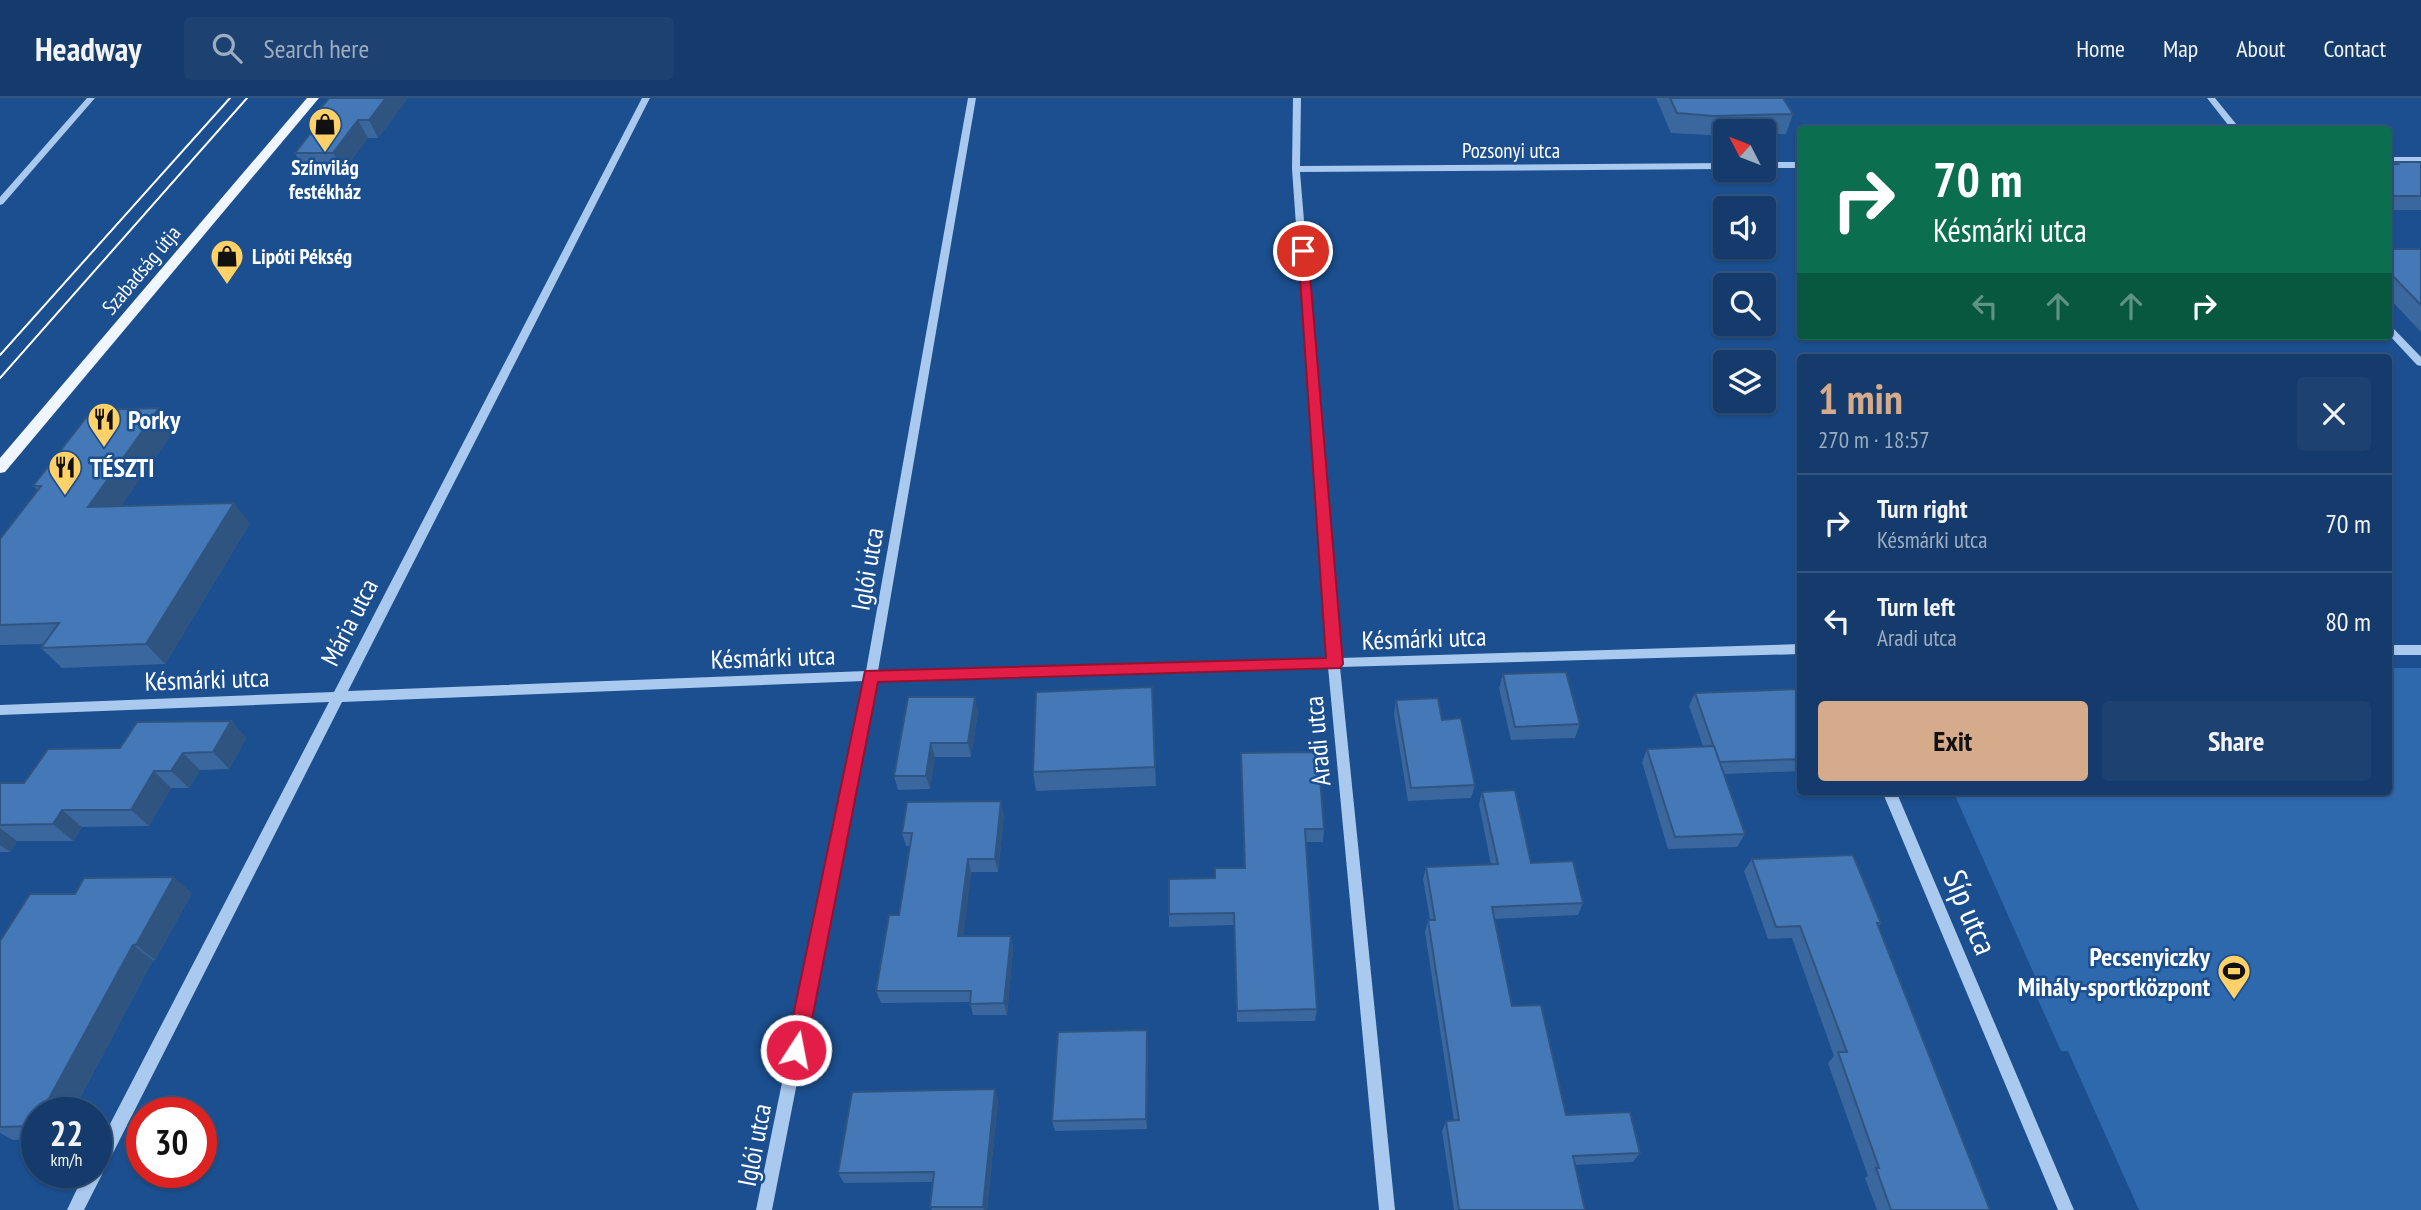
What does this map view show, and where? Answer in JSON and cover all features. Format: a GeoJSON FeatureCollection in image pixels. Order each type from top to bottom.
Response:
{"type":"FeatureCollection","features":[{"type":"Feature","properties":{"kind":"main road","name":"Szabadság útja"},"geometry":{"type":"LineString","coordinates":[[0,468],[313,98]]}},
{"type":"Feature","properties":{"kind":"street"},"geometry":{"type":"LineString","coordinates":[[2,197],[91,98]]}},
{"type":"Feature","properties":{"kind":"street","name":"Mária utca"},"geometry":{"type":"LineString","coordinates":[[112,1137],[646,98]]}},
{"type":"Feature","properties":{"kind":"street","name":"Iglói utca"},"geometry":{"type":"LineString","coordinates":[[764,1210],[871,676],[972,98]]}},
{"type":"Feature","properties":{"kind":"street","name":"Aradi utca"},"geometry":{"type":"LineString","coordinates":[[1297,98],[1296,169],[1335,664],[1387,1210]]}},
{"type":"Feature","properties":{"kind":"street"},"geometry":{"type":"LineString","coordinates":[[2211,98],[2234,126]]}},
{"type":"Feature","properties":{"kind":"street"},"geometry":{"type":"LineString","coordinates":[[2392,160],[2421,160]]}},
{"type":"Feature","properties":{"kind":"street"},"geometry":{"type":"LineString","coordinates":[[1776,165],[1797,165]]}},
{"type":"Feature","properties":{"kind":"street","name":"Pozsonyi utca"},"geometry":{"type":"LineString","coordinates":[[1296,169],[1713,166]]}},
{"type":"Feature","properties":{"kind":"street"},"geometry":{"type":"LineString","coordinates":[[2392,332],[2421,363]]}},
{"type":"Feature","properties":{"kind":"street","name":"Késmárki utca"},"geometry":{"type":"LineString","coordinates":[[0,710],[871,676],[1797,649]]}},
{"type":"Feature","properties":{"kind":"street"},"geometry":{"type":"LineString","coordinates":[[2392,650],[2421,650]]}},
{"type":"Feature","properties":{"kind":"street","name":"Síp utca"},"geometry":{"type":"LineString","coordinates":[[1891,795],[2066,1210]]}},
{"type":"Feature","properties":{"kind":"street","name":"Mária utca"},"geometry":{"type":"LineString","coordinates":[[75,1210],[86,1188]]}},
{"type":"Feature","properties":{"kind":"shaded area","name":"Pecsenyiczky Mihály-sportközpont"},"geometry":{"type":"Polygon","coordinates":[[[2392,668],[2421,668],[2421,1210],[2139,1210],[2068,1051],[2061,1051],[2031,984],[2038,983],[1955,795],[2392,795],[2392,668]]]}},
{"type":"Feature","properties":{"kind":"building"},"geometry":{"type":"Polygon","coordinates":[[[329,98],[386,98],[369,120],[358,120],[333,153],[295,153],[321,120],[310,121],[329,98]]]}},
{"type":"Feature","properties":{"kind":"building"},"geometry":{"type":"Polygon","coordinates":[[[1670,98],[1783,98],[1793,114],[1714,116],[1677,113],[1670,98]]]}},
{"type":"Feature","properties":{"kind":"building"},"geometry":{"type":"Polygon","coordinates":[[[2396,162],[2421,162],[2421,196],[2392,196],[2392,164],[2398,164],[2396,162]]]}},
{"type":"Feature","properties":{"kind":"building"},"geometry":{"type":"Polygon","coordinates":[[[2392,249],[2421,249],[2421,305],[2392,275],[2392,249]]]}},
{"type":"Feature","properties":{"kind":"building"},"geometry":{"type":"Polygon","coordinates":[[[159,408],[88,507],[234,503],[146,644],[41,648],[59,623],[0,625],[0,539],[41,486],[33,486],[92,410],[159,408]]]}},
{"type":"Feature","properties":{"kind":"building"},"geometry":{"type":"Polygon","coordinates":[[[1566,672],[1580,724],[1515,727],[1503,674],[1566,672]]]}},
{"type":"Feature","properties":{"kind":"building"},"geometry":{"type":"Polygon","coordinates":[[[1152,687],[1155,767],[1033,772],[1036,692],[1152,687]]]}},
{"type":"Feature","properties":{"kind":"building"},"geometry":{"type":"Polygon","coordinates":[[[1797,689],[1797,759],[1719,762],[1695,693],[1797,689]]]}},
{"type":"Feature","properties":{"kind":"building"},"geometry":{"type":"Polygon","coordinates":[[[908,697],[975,697],[968,743],[931,743],[926,776],[894,776],[908,697]]]}},
{"type":"Feature","properties":{"kind":"building"},"geometry":{"type":"Polygon","coordinates":[[[1438,698],[1442,720],[1461,718],[1475,785],[1411,788],[1396,700],[1438,698]]]}},
{"type":"Feature","properties":{"kind":"building"},"geometry":{"type":"Polygon","coordinates":[[[231,721],[213,752],[183,753],[171,771],[154,771],[131,810],[62,810],[53,824],[0,825],[0,783],[24,783],[48,749],[120,748],[137,722],[231,721]]]}},
{"type":"Feature","properties":{"kind":"building"},"geometry":{"type":"Polygon","coordinates":[[[1714,746],[1745,834],[1675,837],[1647,749],[1714,746]]]}},
{"type":"Feature","properties":{"kind":"building"},"geometry":{"type":"Polygon","coordinates":[[[1318,752],[1324,829],[1305,829],[1317,1009],[1237,1011],[1234,913],[1169,914],[1169,879],[1215,878],[1215,868],[1245,868],[1241,753],[1318,752]]]}},
{"type":"Feature","properties":{"kind":"building"},"geometry":{"type":"Polygon","coordinates":[[[1515,790],[1531,863],[1573,861],[1583,903],[1492,907],[1512,1006],[1541,1005],[1566,1115],[1630,1112],[1640,1153],[1573,1156],[1585,1210],[1459,1210],[1446,1121],[1459,1120],[1428,920],[1435,920],[1426,867],[1498,864],[1482,792],[1515,790]]]}},
{"type":"Feature","properties":{"kind":"building"},"geometry":{"type":"Polygon","coordinates":[[[1001,801],[995,859],[968,859],[958,936],[1011,936],[1004,1003],[970,1004],[971,991],[876,991],[889,915],[899,915],[912,833],[902,833],[907,802],[1001,801]]]}},
{"type":"Feature","properties":{"kind":"building"},"geometry":{"type":"Polygon","coordinates":[[[1853,855],[1990,1210],[1891,1210],[1838,1052],[1847,1052],[1800,926],[1776,927],[1752,859],[1853,855]]]}},
{"type":"Feature","properties":{"kind":"building"},"geometry":{"type":"Polygon","coordinates":[[[174,877],[136,945],[133,945],[50,1097],[21,1097],[21,1126],[0,1127],[0,941],[30,894],[75,894],[84,878],[174,877]]]}},
{"type":"Feature","properties":{"kind":"building"},"geometry":{"type":"Polygon","coordinates":[[[1147,1030],[1146,1119],[1052,1121],[1058,1032],[1147,1030]]]}},
{"type":"Feature","properties":{"kind":"building"},"geometry":{"type":"Polygon","coordinates":[[[995,1089],[983,1207],[930,1207],[934,1172],[838,1173],[852,1092],[995,1089]]]}},
{"type":"Feature","properties":{"kind":"tram line"},"geometry":{"type":"LineString","coordinates":[[0,355],[230,98]]}},
{"type":"Feature","properties":{"kind":"tram line"},"geometry":{"type":"LineString","coordinates":[[0,378],[247,98]]}},
{"type":"Feature","properties":{"kind":"place","name":"Színvilág festékház"},"geometry":{"type":"Point","coordinates":[325,154]}},
{"type":"Feature","properties":{"kind":"place","name":"Lipóti Pékség"},"geometry":{"type":"Point","coordinates":[227,286]}},
{"type":"Feature","properties":{"kind":"place","name":"Porky"},"geometry":{"type":"Point","coordinates":[104,449]}},
{"type":"Feature","properties":{"kind":"place","name":"TÉSZTI"},"geometry":{"type":"Point","coordinates":[65,497]}},
{"type":"Feature","properties":{"kind":"place","name":"Pecsenyiczky Mihály-sportközpont"},"geometry":{"type":"Point","coordinates":[2234,1001]}},
{"type":"Feature","properties":{"kind":"route"},"geometry":{"type":"LineString","coordinates":[[796,1050],[871,676],[1335,664],[1303,251]]}}]}
